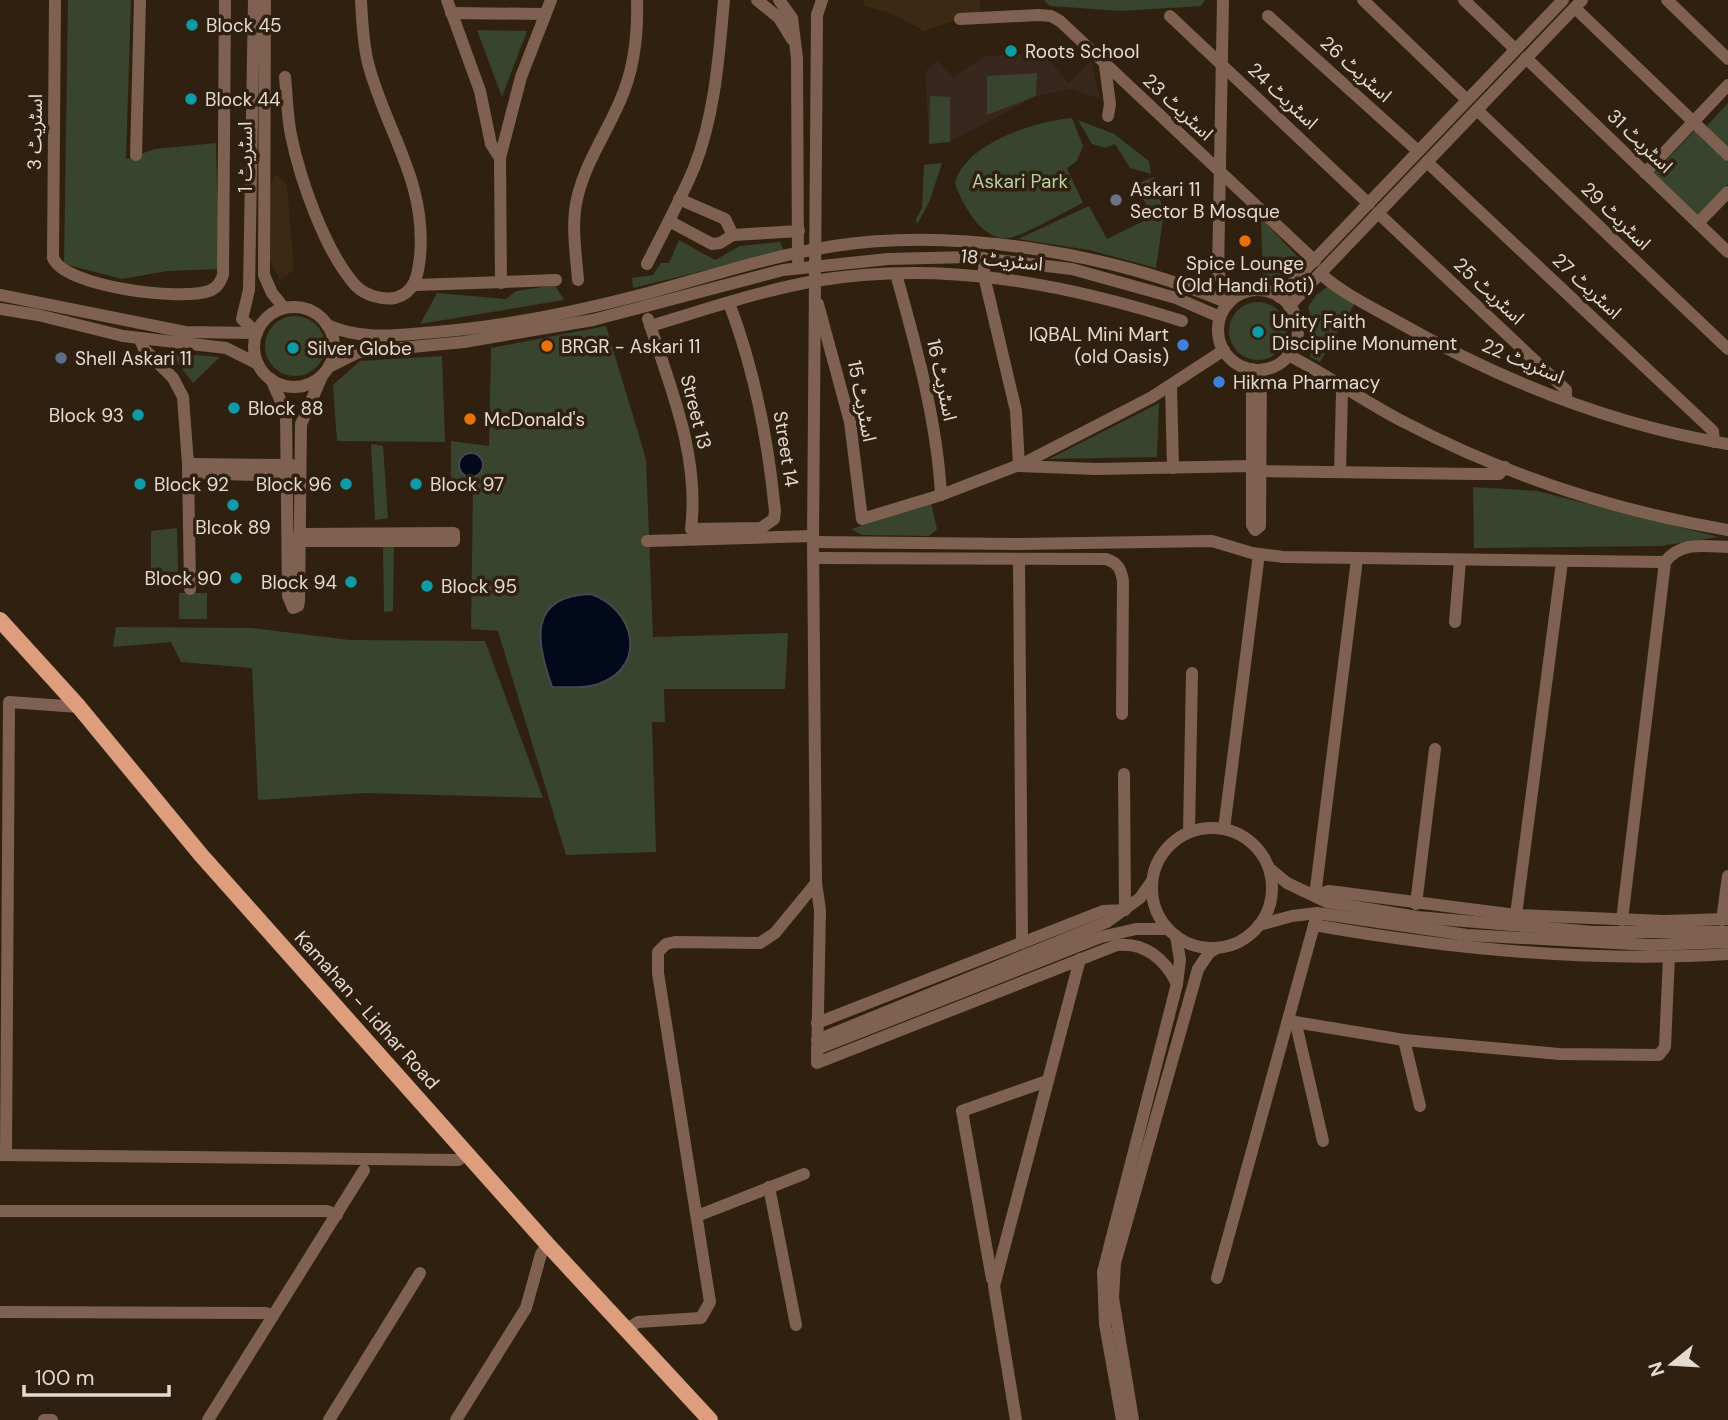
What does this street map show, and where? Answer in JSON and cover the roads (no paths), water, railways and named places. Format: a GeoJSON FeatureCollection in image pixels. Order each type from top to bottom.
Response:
{"type":"FeatureCollection","features":[{"type":"Feature","properties":{"kind":"main road","name":"Kamahan - Lidhar Road"},"geometry":{"type":"LineString","coordinates":[[0,620],[79,706],[201,855],[548,1245],[710,1420]]}},
{"type":"Feature","properties":{"kind":"street","name":"اسٹریٹ 3"},"geometry":{"type":"LineString","coordinates":[[55,0],[53,258],[55,264],[67,273],[140,292],[206,292],[221,282],[224,266],[225,0]]}},
{"type":"Feature","properties":{"kind":"street"},"geometry":{"type":"LineString","coordinates":[[136,155],[140,0]]}},
{"type":"Feature","properties":{"kind":"street","name":"اسٹریٹ 1"},"geometry":{"type":"LineString","coordinates":[[254,0],[249,290],[242,319],[257,333]]}},
{"type":"Feature","properties":{"kind":"street","name":"اسٹریٹ 1"},"geometry":{"type":"LineString","coordinates":[[265,0],[264,275],[284,308]]}},
{"type":"Feature","properties":{"kind":"street"},"geometry":{"type":"LineString","coordinates":[[285,76],[290,134],[302,175],[333,250],[347,275],[357,288],[383,299],[407,293],[415,285],[421,229],[416,194],[368,63],[361,0]]}},
{"type":"Feature","properties":{"kind":"street"},"geometry":{"type":"LineString","coordinates":[[501,283],[500,158],[521,77],[551,0]]}},
{"type":"Feature","properties":{"kind":"street"},"geometry":{"type":"LineString","coordinates":[[578,280],[576,201],[587,164],[622,99],[632,65],[637,0]]}},
{"type":"Feature","properties":{"kind":"street"},"geometry":{"type":"LineString","coordinates":[[647,264],[679,199],[706,130],[716,83],[724,0]]}},
{"type":"Feature","properties":{"kind":"street"},"geometry":{"type":"LineString","coordinates":[[757,0],[779,18],[794,43]]}},
{"type":"Feature","properties":{"kind":"street"},"geometry":{"type":"LineString","coordinates":[[779,0],[792,18],[794,43],[799,267]]}},
{"type":"Feature","properties":{"kind":"street"},"geometry":{"type":"LineString","coordinates":[[822,0],[817,15],[814,287],[816,883],[820,910],[817,1063],[1080,959],[1129,943],[1143,947],[1161,960],[1177,984]]}},
{"type":"Feature","properties":{"kind":"street"},"geometry":{"type":"LineString","coordinates":[[1223,0],[1219,278],[1230,301]]}},
{"type":"Feature","properties":{"kind":"street"},"geometry":{"type":"LineString","coordinates":[[1363,0],[1467,100]]}},
{"type":"Feature","properties":{"kind":"street"},"geometry":{"type":"LineString","coordinates":[[1464,0],[1516,49]]}},
{"type":"Feature","properties":{"kind":"street"},"geometry":{"type":"LineString","coordinates":[[1284,301],[1321,274],[1418,151],[1563,0]]}},
{"type":"Feature","properties":{"kind":"street"},"geometry":{"type":"LineString","coordinates":[[1667,0],[1728,59]]}},
{"type":"Feature","properties":{"kind":"street"},"geometry":{"type":"LineString","coordinates":[[1284,301],[1315,261],[1427,162],[1578,4],[1728,155]]}},
{"type":"Feature","properties":{"kind":"street"},"geometry":{"type":"LineString","coordinates":[[500,158],[491,144],[481,91],[449,6],[545,14]]}},
{"type":"Feature","properties":{"kind":"street","name":"اسٹریٹ 23"},"geometry":{"type":"LineString","coordinates":[[960,19],[1051,16],[1315,261]]}},
{"type":"Feature","properties":{"kind":"street","name":"اسٹریٹ 24"},"geometry":{"type":"LineString","coordinates":[[1170,16],[1373,208]]}},
{"type":"Feature","properties":{"kind":"street","name":"اسٹریٹ 26"},"geometry":{"type":"LineString","coordinates":[[1268,16],[1418,151]]}},
{"type":"Feature","properties":{"kind":"street","name":"اسٹریٹ 31"},"geometry":{"type":"LineString","coordinates":[[1526,58],[1728,252]]}},
{"type":"Feature","properties":{"kind":"street"},"geometry":{"type":"LineString","coordinates":[[1501,64],[1511,74]]}},
{"type":"Feature","properties":{"kind":"street"},"geometry":{"type":"LineString","coordinates":[[1105,66],[1110,104],[1108,116]]}},
{"type":"Feature","properties":{"kind":"street"},"geometry":{"type":"LineString","coordinates":[[1645,173],[1728,85]]}},
{"type":"Feature","properties":{"kind":"street","name":"اسٹریٹ 29"},"geometry":{"type":"LineString","coordinates":[[1477,110],[1728,349]]}},
{"type":"Feature","properties":{"kind":"street","name":"اسٹریٹ 27"},"geometry":{"type":"LineString","coordinates":[[1427,162],[1713,431],[1714,442]]}},
{"type":"Feature","properties":{"kind":"street"},"geometry":{"type":"LineString","coordinates":[[1698,223],[1728,192]]}},
{"type":"Feature","properties":{"kind":"street"},"geometry":{"type":"LineString","coordinates":[[679,199],[725,219],[733,235]]}},
{"type":"Feature","properties":{"kind":"street","name":"اسٹریٹ 25"},"geometry":{"type":"LineString","coordinates":[[1373,208],[1566,390],[1566,400]]}},
{"type":"Feature","properties":{"kind":"street"},"geometry":{"type":"LineString","coordinates":[[668,221],[712,244],[720,243],[733,235],[799,231]]}},
{"type":"Feature","properties":{"kind":"street"},"geometry":{"type":"LineString","coordinates":[[327,325],[359,336],[382,337],[515,322],[603,305],[816,249],[909,241],[1087,257],[1230,301]]}},
{"type":"Feature","properties":{"kind":"street"},"geometry":{"type":"LineString","coordinates":[[271,379],[297,387],[359,352],[526,333],[644,307],[799,267],[888,259],[984,258],[1072,269],[1177,298],[1220,317]]}},
{"type":"Feature","properties":{"kind":"street"},"geometry":{"type":"LineString","coordinates":[[984,258],[984,276],[1016,411],[1019,466]]}},
{"type":"Feature","properties":{"kind":"street","name":"اسٹریٹ 18"},"geometry":{"type":"LineString","coordinates":[[650,326],[729,303],[896,274],[984,276],[1082,291],[1182,321]]}},
{"type":"Feature","properties":{"kind":"street","name":"اسٹریٹ 16"},"geometry":{"type":"LineString","coordinates":[[896,274],[925,385],[941,495]]}},
{"type":"Feature","properties":{"kind":"street","name":"اسٹریٹ 22"},"geometry":{"type":"LineString","coordinates":[[1321,274],[1362,302],[1441,346],[1502,375],[1566,400],[1641,424],[1728,444]]}},
{"type":"Feature","properties":{"kind":"street"},"geometry":{"type":"LineString","coordinates":[[415,285],[556,281]]}},
{"type":"Feature","properties":{"kind":"street","name":"اسٹریٹ 15"},"geometry":{"type":"LineString","coordinates":[[814,287],[850,422],[862,519],[941,495]]}},
{"type":"Feature","properties":{"kind":"street"},"geometry":{"type":"LineString","coordinates":[[1255,290],[1284,301],[1294,315],[1297,336],[1289,355],[1276,365],[1256,369],[1236,363],[1224,350],[1218,334],[1220,317],[1230,301],[1255,290]]}},
{"type":"Feature","properties":{"kind":"street"},"geometry":{"type":"LineString","coordinates":[[0,295],[185,332],[257,333]]}},
{"type":"Feature","properties":{"kind":"street","name":"Street 14"},"geometry":{"type":"LineString","coordinates":[[691,529],[761,528],[774,519],[769,444],[749,355],[729,303]]}},
{"type":"Feature","properties":{"kind":"street","name":"Street 13"},"geometry":{"type":"LineString","coordinates":[[644,307],[674,395],[685,438],[692,488],[691,529]]}},
{"type":"Feature","properties":{"kind":"street"},"geometry":{"type":"LineString","coordinates":[[258,363],[255,348],[257,333],[268,317],[284,308],[304,308],[321,317],[327,325],[334,346],[300,424],[293,470]]}},
{"type":"Feature","properties":{"kind":"street"},"geometry":{"type":"LineString","coordinates":[[0,309],[140,340],[226,348],[258,363],[271,379],[286,413],[293,470],[295,536],[382,537]]}},
{"type":"Feature","properties":{"kind":"street"},"geometry":{"type":"LineString","coordinates":[[140,340],[144,349],[173,378],[183,397],[188,468],[190,589]]}},
{"type":"Feature","properties":{"kind":"street"},"geometry":{"type":"LineString","coordinates":[[941,495],[1019,466],[1171,386],[1224,350]]}},
{"type":"Feature","properties":{"kind":"street"},"geometry":{"type":"LineString","coordinates":[[1289,355],[1404,422],[1505,467],[1614,505],[1728,530]]}},
{"type":"Feature","properties":{"kind":"street"},"geometry":{"type":"LineString","coordinates":[[1256,369],[1257,469]]}},
{"type":"Feature","properties":{"kind":"street"},"geometry":{"type":"LineString","coordinates":[[1171,386],[1173,468]]}},
{"type":"Feature","properties":{"kind":"street"},"geometry":{"type":"LineString","coordinates":[[1340,472],[1342,393],[1346,388]]}},
{"type":"Feature","properties":{"kind":"street"},"geometry":{"type":"LineString","coordinates":[[1019,466],[1499,474],[1505,467]]}},
{"type":"Feature","properties":{"kind":"street"},"geometry":{"type":"LineString","coordinates":[[188,468],[293,470]]}},
{"type":"Feature","properties":{"kind":"street"},"geometry":{"type":"LineString","coordinates":[[647,541],[813,539],[1017,544],[1212,541],[1259,554],[1357,559],[1665,562]]}},
{"type":"Feature","properties":{"kind":"street"},"geometry":{"type":"LineString","coordinates":[[1622,920],[1665,562],[1671,554],[1685,547],[1728,547]]}},
{"type":"Feature","properties":{"kind":"street"},"geometry":{"type":"LineString","coordinates":[[1224,829],[1259,554]]}},
{"type":"Feature","properties":{"kind":"street"},"geometry":{"type":"LineString","coordinates":[[814,558],[1106,559],[1119,567],[1124,581],[1122,714]]}},
{"type":"Feature","properties":{"kind":"street"},"geometry":{"type":"LineString","coordinates":[[1019,559],[1022,943]]}},
{"type":"Feature","properties":{"kind":"street"},"geometry":{"type":"LineString","coordinates":[[1315,896],[1357,559]]}},
{"type":"Feature","properties":{"kind":"street"},"geometry":{"type":"LineString","coordinates":[[1455,622],[1460,561]]}},
{"type":"Feature","properties":{"kind":"street"},"geometry":{"type":"LineString","coordinates":[[1516,915],[1562,562]]}},
{"type":"Feature","properties":{"kind":"street"},"geometry":{"type":"LineString","coordinates":[[1189,832],[1192,673]]}},
{"type":"Feature","properties":{"kind":"street"},"geometry":{"type":"LineString","coordinates":[[79,706],[5,702],[3,1155],[458,1160],[467,1154]]}},
{"type":"Feature","properties":{"kind":"street"},"geometry":{"type":"LineString","coordinates":[[1416,904],[1435,749]]}},
{"type":"Feature","properties":{"kind":"street"},"geometry":{"type":"LineString","coordinates":[[1124,774],[1125,910]]}},
{"type":"Feature","properties":{"kind":"street"},"geometry":{"type":"LineString","coordinates":[[817,1044],[1107,922],[1125,910],[1152,881],[1160,857],[1168,846],[1189,832],[1224,829],[1252,843],[1269,868],[1287,883],[1343,906],[1470,923],[1594,932],[1728,932]]}},
{"type":"Feature","properties":{"kind":"street"},"geometry":{"type":"LineString","coordinates":[[1133,1420],[1113,1298],[1115,1263],[1198,969],[1209,953],[1240,941],[1259,925],[1270,904],[1269,868]]}},
{"type":"Feature","properties":{"kind":"street"},"geometry":{"type":"LineString","coordinates":[[1315,896],[1329,891],[1516,915],[1622,920],[1725,920],[1728,876]]}},
{"type":"Feature","properties":{"kind":"street"},"geometry":{"type":"LineString","coordinates":[[1122,1420],[1105,1324],[1103,1272],[1177,984],[1180,960],[1172,933],[1158,915],[1152,881]]}},
{"type":"Feature","properties":{"kind":"street"},"geometry":{"type":"LineString","coordinates":[[625,1330],[638,1322],[692,1319],[706,1314],[710,1302],[658,973],[659,952],[666,944],[675,942],[760,943],[775,933],[816,883]]}},
{"type":"Feature","properties":{"kind":"street"},"geometry":{"type":"LineString","coordinates":[[817,1023],[1103,911],[1125,910]]}},
{"type":"Feature","properties":{"kind":"street"},"geometry":{"type":"LineString","coordinates":[[1259,925],[1292,915],[1421,942],[1516,951],[1669,956],[1728,954]]}},
{"type":"Feature","properties":{"kind":"street"},"geometry":{"type":"LineString","coordinates":[[1316,919],[1467,935],[1651,945],[1728,942]]}},
{"type":"Feature","properties":{"kind":"street"},"geometry":{"type":"LineString","coordinates":[[1217,1278],[1293,1022],[1316,919]]}},
{"type":"Feature","properties":{"kind":"street"},"geometry":{"type":"LineString","coordinates":[[817,1044],[1101,937],[1136,929],[1172,933],[1202,948],[1217,948]]}},
{"type":"Feature","properties":{"kind":"street"},"geometry":{"type":"LineString","coordinates":[[1293,1022],[1404,1040],[1559,1054],[1659,1055],[1665,1048],[1669,956]]}},
{"type":"Feature","properties":{"kind":"street"},"geometry":{"type":"LineString","coordinates":[[994,1286],[1080,959]]}},
{"type":"Feature","properties":{"kind":"street"},"geometry":{"type":"LineString","coordinates":[[1293,1022],[1324,1141]]}},
{"type":"Feature","properties":{"kind":"street"},"geometry":{"type":"LineString","coordinates":[[1404,1040],[1420,1106]]}},
{"type":"Feature","properties":{"kind":"street"},"geometry":{"type":"LineString","coordinates":[[1016,1420],[962,1111],[1047,1081]]}},
{"type":"Feature","properties":{"kind":"street"},"geometry":{"type":"LineString","coordinates":[[208,1420],[365,1170]]}},
{"type":"Feature","properties":{"kind":"street"},"geometry":{"type":"LineString","coordinates":[[697,1216],[804,1174]]}},
{"type":"Feature","properties":{"kind":"street"},"geometry":{"type":"LineString","coordinates":[[769,1187],[796,1325]]}},
{"type":"Feature","properties":{"kind":"street"},"geometry":{"type":"LineString","coordinates":[[0,1212],[327,1212],[337,1215]]}},
{"type":"Feature","properties":{"kind":"street"},"geometry":{"type":"LineString","coordinates":[[456,1420],[526,1308],[541,1254],[548,1245]]}},
{"type":"Feature","properties":{"kind":"street"},"geometry":{"type":"LineString","coordinates":[[329,1420],[420,1273]]}},
{"type":"Feature","properties":{"kind":"street"},"geometry":{"type":"LineString","coordinates":[[0,1312],[273,1315]]}},
{"type":"Feature","properties":{"kind":"street"},"geometry":{"type":"LineString","coordinates":[[44,1420],[52,1420]]}},
{"type":"Feature","properties":{"kind":"water"},"geometry":{"type":"Polygon","coordinates":[[[471,453],[480,456],[483,465],[480,474],[471,477],[462,474],[459,465],[462,456],[471,453]]]}},
{"type":"Feature","properties":{"kind":"water"},"geometry":{"type":"Polygon","coordinates":[[[591,594],[606,601],[625,624],[630,637],[630,650],[625,663],[616,674],[595,685],[552,687],[541,639],[546,613],[555,603],[570,597],[591,594]]]}},
{"type":"Feature","properties":{"kind":"place","name":"Block 45"},"geometry":{"type":"Point","coordinates":[192,25]}},
{"type":"Feature","properties":{"kind":"place","name":"Roots School"},"geometry":{"type":"Point","coordinates":[1011,51]}},
{"type":"Feature","properties":{"kind":"place","name":"Block 44"},"geometry":{"type":"Point","coordinates":[191,99]}},
{"type":"Feature","properties":{"kind":"place","name":"Askari 11 Sector B Mosque"},"geometry":{"type":"Point","coordinates":[1116,200]}},
{"type":"Feature","properties":{"kind":"place","name":"Spice Lounge (Old Handi Roti)"},"geometry":{"type":"Point","coordinates":[1245,241]}},
{"type":"Feature","properties":{"kind":"place","name":"Unity Faith Discipline Monument"},"geometry":{"type":"Point","coordinates":[1258,332]}},
{"type":"Feature","properties":{"kind":"place","name":"IQBAL Mini Mart (old Oasis)"},"geometry":{"type":"Point","coordinates":[1183,345]}},
{"type":"Feature","properties":{"kind":"place","name":"BRGR - Askari 11"},"geometry":{"type":"Point","coordinates":[547,346]}},
{"type":"Feature","properties":{"kind":"place","name":"Silver Globe"},"geometry":{"type":"Point","coordinates":[293,348]}},
{"type":"Feature","properties":{"kind":"place","name":"Shell Askari 11"},"geometry":{"type":"Point","coordinates":[61,358]}},
{"type":"Feature","properties":{"kind":"place","name":"Hikma Pharmacy"},"geometry":{"type":"Point","coordinates":[1219,382]}},
{"type":"Feature","properties":{"kind":"place","name":"Block 88"},"geometry":{"type":"Point","coordinates":[234,408]}},
{"type":"Feature","properties":{"kind":"place","name":"Block 93"},"geometry":{"type":"Point","coordinates":[138,415]}},
{"type":"Feature","properties":{"kind":"place","name":"McDonald's"},"geometry":{"type":"Point","coordinates":[470,419]}},
{"type":"Feature","properties":{"kind":"place","name":"Block 92"},"geometry":{"type":"Point","coordinates":[140,484]}},
{"type":"Feature","properties":{"kind":"place","name":"Block 96"},"geometry":{"type":"Point","coordinates":[346,484]}},
{"type":"Feature","properties":{"kind":"place","name":"Block 97"},"geometry":{"type":"Point","coordinates":[416,484]}},
{"type":"Feature","properties":{"kind":"place","name":"Blcok 89"},"geometry":{"type":"Point","coordinates":[233,505]}},
{"type":"Feature","properties":{"kind":"place","name":"Block 90"},"geometry":{"type":"Point","coordinates":[236,578]}},
{"type":"Feature","properties":{"kind":"place","name":"Block 94"},"geometry":{"type":"Point","coordinates":[351,582]}},
{"type":"Feature","properties":{"kind":"place","name":"Block 95"},"geometry":{"type":"Point","coordinates":[427,586]}},
{"type":"Feature","properties":{"kind":"park label","name":"Askari Park"},"geometry":{"type":"Point","coordinates":[1020,181]}}]}
